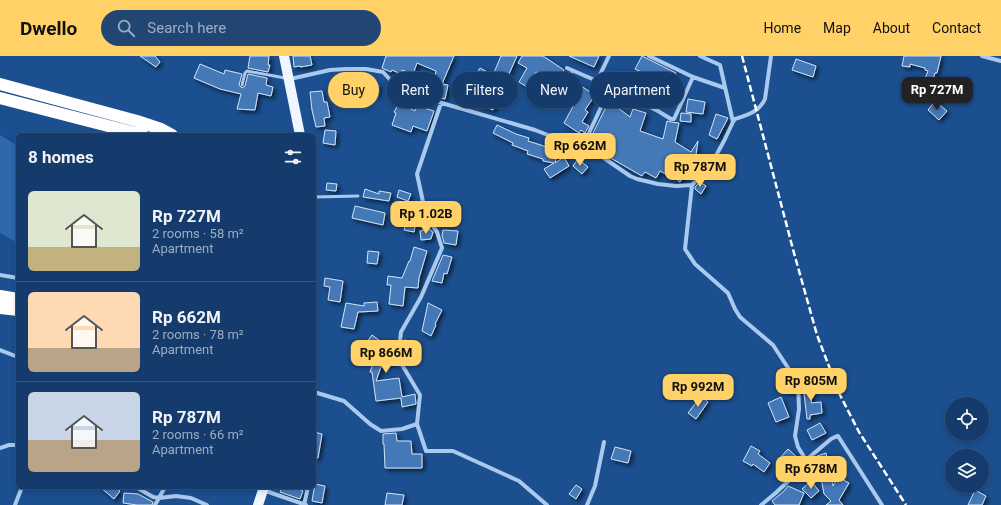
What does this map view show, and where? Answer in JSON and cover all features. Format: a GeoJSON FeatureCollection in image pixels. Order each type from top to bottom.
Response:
{"type":"FeatureCollection","features":[{"type":"Feature","properties":{"kind":"highway"},"geometry":{"type":"LineString","coordinates":[[0,84],[149,125],[168,133]]}},
{"type":"Feature","properties":{"kind":"highway"},"geometry":{"type":"LineString","coordinates":[[0,98],[136,133]]}},
{"type":"Feature","properties":{"kind":"highway"},"geometry":{"type":"LineString","coordinates":[[0,296],[16,299]]}},
{"type":"Feature","properties":{"kind":"highway"},"geometry":{"type":"LineString","coordinates":[[0,308],[16,310]]}},
{"type":"Feature","properties":{"kind":"main road"},"geometry":{"type":"LineString","coordinates":[[284,56],[300,133]]}},
{"type":"Feature","properties":{"kind":"main road"},"geometry":{"type":"LineString","coordinates":[[258,505],[263,489]]}},
{"type":"Feature","properties":{"kind":"street"},"geometry":{"type":"LineString","coordinates":[[601,72],[609,56]]}},
{"type":"Feature","properties":{"kind":"street"},"geometry":{"type":"LineString","coordinates":[[649,56],[694,77],[725,88]]}},
{"type":"Feature","properties":{"kind":"street"},"geometry":{"type":"LineString","coordinates":[[700,56],[720,65],[732,122],[724,141],[712,161],[692,185],[685,248],[695,264],[728,293],[740,316],[773,346],[798,383],[799,409],[795,436],[798,447],[806,460]]}},
{"type":"Feature","properties":{"kind":"street"},"geometry":{"type":"LineString","coordinates":[[732,122],[756,111],[763,104],[765,99],[770,56]]}},
{"type":"Feature","properties":{"kind":"street"},"geometry":{"type":"LineString","coordinates":[[982,56],[1001,61]]}},
{"type":"Feature","properties":{"kind":"street"},"geometry":{"type":"LineString","coordinates":[[567,68],[590,78]]}},
{"type":"Feature","properties":{"kind":"street"},"geometry":{"type":"LineString","coordinates":[[288,79],[330,70],[366,69],[383,72],[387,76]]}},
{"type":"Feature","properties":{"kind":"street"},"geometry":{"type":"LineString","coordinates":[[684,98],[694,77]]}},
{"type":"Feature","properties":{"kind":"street"},"geometry":{"type":"LineString","coordinates":[[443,104],[535,130],[582,148],[601,156],[637,179],[658,184],[676,186],[692,185]]}},
{"type":"Feature","properties":{"kind":"street"},"geometry":{"type":"LineString","coordinates":[[439,108],[417,174],[426,216],[437,232],[442,248],[421,297],[401,332],[398,358],[420,395],[417,424],[426,451],[453,451],[519,481],[547,505]]}},
{"type":"Feature","properties":{"kind":"street"},"geometry":{"type":"LineString","coordinates":[[582,148],[601,108]]}},
{"type":"Feature","properties":{"kind":"street"},"geometry":{"type":"LineString","coordinates":[[652,108],[671,120],[674,119],[679,108]]}},
{"type":"Feature","properties":{"kind":"street"},"geometry":{"type":"LineString","coordinates":[[0,275],[16,278]]}},
{"type":"Feature","properties":{"kind":"street"},"geometry":{"type":"LineString","coordinates":[[0,350],[16,356]]}},
{"type":"Feature","properties":{"kind":"street"},"geometry":{"type":"LineString","coordinates":[[316,392],[327,394],[344,401],[370,424],[381,431],[402,429],[417,424]]}},
{"type":"Feature","properties":{"kind":"street"},"geometry":{"type":"LineString","coordinates":[[761,505],[772,497],[799,470],[806,460],[831,439],[838,436],[882,505]]}},
{"type":"Feature","properties":{"kind":"street"},"geometry":{"type":"LineString","coordinates":[[587,505],[596,486],[604,442]]}},
{"type":"Feature","properties":{"kind":"street"},"geometry":{"type":"LineString","coordinates":[[0,448],[9,445],[16,445]]}},
{"type":"Feature","properties":{"kind":"street"},"geometry":{"type":"LineString","coordinates":[[15,505],[21,489]]}},
{"type":"Feature","properties":{"kind":"street"},"geometry":{"type":"LineString","coordinates":[[139,489],[148,495],[159,498],[176,496],[191,498],[207,505]]}},
{"type":"Feature","properties":{"kind":"street"},"geometry":{"type":"LineString","coordinates":[[156,505],[164,489]]}},
{"type":"Feature","properties":{"kind":"street"},"geometry":{"type":"LineString","coordinates":[[265,489],[305,505],[308,489]]}},
{"type":"Feature","properties":{"kind":"lane"},"geometry":{"type":"LineString","coordinates":[[242,85],[244,73],[247,71],[288,79]]}},
{"type":"Feature","properties":{"kind":"lane"},"geometry":{"type":"LineString","coordinates":[[316,197],[358,196]]}},
{"type":"Feature","properties":{"kind":"shaded area"},"geometry":{"type":"Polygon","coordinates":[[[0,135],[16,145],[16,242],[0,233],[0,135]]]}},
{"type":"Feature","properties":{"kind":"building"},"geometry":{"type":"Polygon","coordinates":[[[140,56],[155,56],[160,62],[156,67],[140,56]]]}},
{"type":"Feature","properties":{"kind":"building"},"geometry":{"type":"Polygon","coordinates":[[[250,56],[269,56],[268,65],[270,65],[268,72],[248,68],[250,56]]]}},
{"type":"Feature","properties":{"kind":"building"},"geometry":{"type":"Polygon","coordinates":[[[293,56],[310,56],[312,65],[294,67],[293,56]]]}},
{"type":"Feature","properties":{"kind":"building"},"geometry":{"type":"Polygon","coordinates":[[[386,56],[454,56],[443,82],[443,72],[436,72],[417,63],[414,72],[402,70],[402,72],[396,72],[392,70],[391,72],[382,68],[386,56]]]}},
{"type":"Feature","properties":{"kind":"building"},"geometry":{"type":"Polygon","coordinates":[[[501,56],[517,56],[510,72],[494,72],[501,56]]]}},
{"type":"Feature","properties":{"kind":"building"},"geometry":{"type":"Polygon","coordinates":[[[522,56],[543,56],[564,70],[563,72],[526,72],[526,86],[519,82],[527,68],[518,63],[522,56]]]}},
{"type":"Feature","properties":{"kind":"building"},"geometry":{"type":"Polygon","coordinates":[[[569,56],[599,56],[594,67],[569,56]]]}},
{"type":"Feature","properties":{"kind":"building"},"geometry":{"type":"Polygon","coordinates":[[[642,56],[674,72],[641,72],[635,69],[642,56]]]}},
{"type":"Feature","properties":{"kind":"building"},"geometry":{"type":"Polygon","coordinates":[[[904,56],[941,56],[937,73],[935,73],[932,83],[924,81],[928,71],[925,70],[925,68],[910,64],[910,67],[902,66],[904,56]]]}},
{"type":"Feature","properties":{"kind":"building"},"geometry":{"type":"Polygon","coordinates":[[[796,59],[816,66],[813,77],[792,70],[796,59]]]}},
{"type":"Feature","properties":{"kind":"building"},"geometry":{"type":"Polygon","coordinates":[[[200,64],[224,74],[225,70],[242,74],[239,85],[242,88],[245,86],[248,74],[267,78],[266,85],[273,87],[271,96],[258,93],[255,110],[237,109],[241,94],[220,89],[194,78],[200,64]]]}},
{"type":"Feature","properties":{"kind":"building"},"geometry":{"type":"Polygon","coordinates":[[[480,68],[487,72],[478,72],[480,68]]]}},
{"type":"Feature","properties":{"kind":"building"},"geometry":{"type":"Polygon","coordinates":[[[443,84],[448,85],[445,99],[443,99],[443,84]]]}},
{"type":"Feature","properties":{"kind":"building"},"geometry":{"type":"Polygon","coordinates":[[[950,84],[961,85],[960,92],[950,92],[950,84]]]}},
{"type":"Feature","properties":{"kind":"building"},"geometry":{"type":"Polygon","coordinates":[[[582,87],[590,92],[590,102],[585,110],[588,112],[582,122],[589,126],[585,133],[581,130],[579,133],[564,123],[572,108],[582,108],[582,87]]]}},
{"type":"Feature","properties":{"kind":"building"},"geometry":{"type":"Polygon","coordinates":[[[322,91],[324,102],[327,102],[330,117],[324,118],[325,126],[316,127],[310,92],[322,91]]]}},
{"type":"Feature","properties":{"kind":"building"},"geometry":{"type":"Polygon","coordinates":[[[688,99],[705,102],[703,114],[686,112],[688,99]]]}},
{"type":"Feature","properties":{"kind":"building"},"geometry":{"type":"Polygon","coordinates":[[[935,101],[947,111],[939,120],[928,110],[935,101]]]}},
{"type":"Feature","properties":{"kind":"building"},"geometry":{"type":"Polygon","coordinates":[[[396,108],[409,108],[415,111],[416,108],[424,108],[434,111],[427,131],[413,126],[411,132],[392,125],[396,113],[394,112],[396,108]]]}},
{"type":"Feature","properties":{"kind":"building"},"geometry":{"type":"Polygon","coordinates":[[[606,108],[618,108],[630,117],[633,109],[646,113],[640,131],[663,139],[667,121],[679,123],[675,142],[691,152],[698,141],[696,155],[707,158],[699,171],[691,166],[680,182],[672,176],[671,177],[660,171],[656,178],[645,172],[642,176],[607,156],[611,148],[591,137],[606,108]]]}},
{"type":"Feature","properties":{"kind":"building"},"geometry":{"type":"Polygon","coordinates":[[[681,113],[691,114],[691,122],[680,121],[681,113]]]}},
{"type":"Feature","properties":{"kind":"building"},"geometry":{"type":"Polygon","coordinates":[[[716,114],[728,118],[717,139],[709,135],[716,114]]]}},
{"type":"Feature","properties":{"kind":"building"},"geometry":{"type":"Polygon","coordinates":[[[497,125],[529,138],[528,141],[558,149],[555,163],[564,157],[569,166],[550,178],[544,169],[554,163],[543,161],[543,159],[527,154],[528,151],[512,145],[513,143],[493,133],[497,125]]]}},
{"type":"Feature","properties":{"kind":"building"},"geometry":{"type":"Polygon","coordinates":[[[325,130],[336,131],[335,145],[323,143],[325,130]]]}},
{"type":"Feature","properties":{"kind":"building"},"geometry":{"type":"Polygon","coordinates":[[[578,159],[588,167],[582,174],[573,166],[578,159]]]}},
{"type":"Feature","properties":{"kind":"building"},"geometry":{"type":"Polygon","coordinates":[[[700,182],[706,186],[701,194],[695,189],[700,182]]]}},
{"type":"Feature","properties":{"kind":"building"},"geometry":{"type":"Polygon","coordinates":[[[327,183],[337,184],[336,191],[326,190],[327,183]]]}},
{"type":"Feature","properties":{"kind":"building"},"geometry":{"type":"Polygon","coordinates":[[[365,189],[379,194],[379,191],[391,193],[389,201],[363,197],[365,189]]]}},
{"type":"Feature","properties":{"kind":"building"},"geometry":{"type":"Polygon","coordinates":[[[399,190],[411,194],[408,201],[397,197],[399,190]]]}},
{"type":"Feature","properties":{"kind":"building"},"geometry":{"type":"Polygon","coordinates":[[[355,206],[385,213],[383,225],[352,218],[355,206]]]}},
{"type":"Feature","properties":{"kind":"building"},"geometry":{"type":"Polygon","coordinates":[[[405,213],[417,215],[414,232],[404,230],[407,220],[404,219],[405,213]]]}},
{"type":"Feature","properties":{"kind":"building"},"geometry":{"type":"Polygon","coordinates":[[[430,229],[433,232],[431,239],[421,240],[420,231],[430,229]]]}},
{"type":"Feature","properties":{"kind":"building"},"geometry":{"type":"Polygon","coordinates":[[[443,230],[458,231],[456,245],[444,243],[442,235],[443,230]]]}},
{"type":"Feature","properties":{"kind":"building"},"geometry":{"type":"Polygon","coordinates":[[[414,247],[427,251],[419,278],[418,288],[405,287],[403,306],[389,304],[391,285],[387,285],[388,276],[402,278],[410,261],[414,247]]]}},
{"type":"Feature","properties":{"kind":"building"},"geometry":{"type":"Polygon","coordinates":[[[368,251],[379,252],[377,264],[367,263],[368,251]]]}},
{"type":"Feature","properties":{"kind":"building"},"geometry":{"type":"Polygon","coordinates":[[[443,255],[452,257],[447,274],[444,273],[442,283],[432,281],[443,255]]]}},
{"type":"Feature","properties":{"kind":"building"},"geometry":{"type":"Polygon","coordinates":[[[325,278],[343,281],[340,302],[328,300],[330,287],[324,286],[325,278]]]}},
{"type":"Feature","properties":{"kind":"building"},"geometry":{"type":"Polygon","coordinates":[[[377,302],[378,311],[358,312],[354,329],[341,327],[346,303],[364,306],[364,303],[377,302]]]}},
{"type":"Feature","properties":{"kind":"building"},"geometry":{"type":"Polygon","coordinates":[[[428,303],[442,310],[431,336],[422,331],[428,303]]]}},
{"type":"Feature","properties":{"kind":"building"},"geometry":{"type":"Polygon","coordinates":[[[372,335],[379,340],[379,343],[384,343],[395,350],[393,364],[383,361],[376,381],[399,378],[402,397],[415,394],[416,404],[402,407],[401,398],[376,401],[372,372],[370,372],[376,354],[364,346],[372,335]]]}},
{"type":"Feature","properties":{"kind":"building"},"geometry":{"type":"Polygon","coordinates":[[[404,340],[418,342],[418,357],[402,356],[404,340]]]}},
{"type":"Feature","properties":{"kind":"building"},"geometry":{"type":"Polygon","coordinates":[[[784,382],[794,384],[795,392],[783,390],[784,382]]]}},
{"type":"Feature","properties":{"kind":"building"},"geometry":{"type":"Polygon","coordinates":[[[805,384],[813,385],[811,403],[821,402],[822,413],[810,415],[810,419],[807,419],[804,393],[802,393],[802,385],[804,386],[805,384]]]}},
{"type":"Feature","properties":{"kind":"building"},"geometry":{"type":"Polygon","coordinates":[[[701,396],[708,402],[696,419],[688,413],[701,396]]]}},
{"type":"Feature","properties":{"kind":"building"},"geometry":{"type":"Polygon","coordinates":[[[781,397],[789,417],[776,422],[768,403],[781,397]]]}},
{"type":"Feature","properties":{"kind":"building"},"geometry":{"type":"Polygon","coordinates":[[[820,423],[826,433],[812,440],[807,430],[820,423]]]}},
{"type":"Feature","properties":{"kind":"building"},"geometry":{"type":"Polygon","coordinates":[[[316,432],[322,434],[318,458],[316,458],[316,432]]]}},
{"type":"Feature","properties":{"kind":"building"},"geometry":{"type":"Polygon","coordinates":[[[396,433],[397,441],[411,441],[412,454],[422,454],[422,468],[385,468],[383,434],[396,433]]]}},
{"type":"Feature","properties":{"kind":"building"},"geometry":{"type":"Polygon","coordinates":[[[751,446],[760,451],[758,454],[770,463],[764,472],[753,464],[752,466],[743,461],[751,446]]]}},
{"type":"Feature","properties":{"kind":"building"},"geometry":{"type":"Polygon","coordinates":[[[615,447],[631,451],[628,463],[611,459],[615,447]]]}},
{"type":"Feature","properties":{"kind":"building"},"geometry":{"type":"Polygon","coordinates":[[[788,449],[799,459],[791,467],[780,458],[788,449]]]}},
{"type":"Feature","properties":{"kind":"building"},"geometry":{"type":"Polygon","coordinates":[[[826,453],[833,486],[838,477],[849,483],[839,500],[843,505],[826,505],[831,501],[824,494],[817,456],[826,453]]]}},
{"type":"Feature","properties":{"kind":"building"},"geometry":{"type":"Polygon","coordinates":[[[811,481],[819,491],[811,498],[802,489],[811,481]]]}},
{"type":"Feature","properties":{"kind":"building"},"geometry":{"type":"Polygon","coordinates":[[[316,484],[325,486],[322,503],[312,501],[316,484]]]}},
{"type":"Feature","properties":{"kind":"building"},"geometry":{"type":"Polygon","coordinates":[[[576,485],[582,489],[576,499],[569,494],[576,485]]]}},
{"type":"Feature","properties":{"kind":"building"},"geometry":{"type":"Polygon","coordinates":[[[788,486],[804,493],[799,505],[775,505],[772,501],[788,486]]]}},
{"type":"Feature","properties":{"kind":"building"},"geometry":{"type":"Polygon","coordinates":[[[102,489],[118,489],[120,491],[114,499],[102,489]]]}},
{"type":"Feature","properties":{"kind":"building"},"geometry":{"type":"Polygon","coordinates":[[[281,489],[299,489],[303,491],[300,499],[280,492],[281,489]]]}},
{"type":"Feature","properties":{"kind":"building"},"geometry":{"type":"Polygon","coordinates":[[[124,493],[138,494],[153,502],[152,505],[123,503],[124,493]]]}},
{"type":"Feature","properties":{"kind":"building"},"geometry":{"type":"Polygon","coordinates":[[[387,493],[404,495],[402,505],[385,505],[387,493]]]}},
{"type":"Feature","properties":{"kind":"building"},"geometry":{"type":"Polygon","coordinates":[[[974,493],[980,493],[986,496],[982,505],[968,505],[974,493]]]}},
{"type":"Feature","properties":{"kind":"railway"},"geometry":{"type":"LineString","coordinates":[[742,56],[817,335],[840,395],[859,432],[906,505]]}}]}
